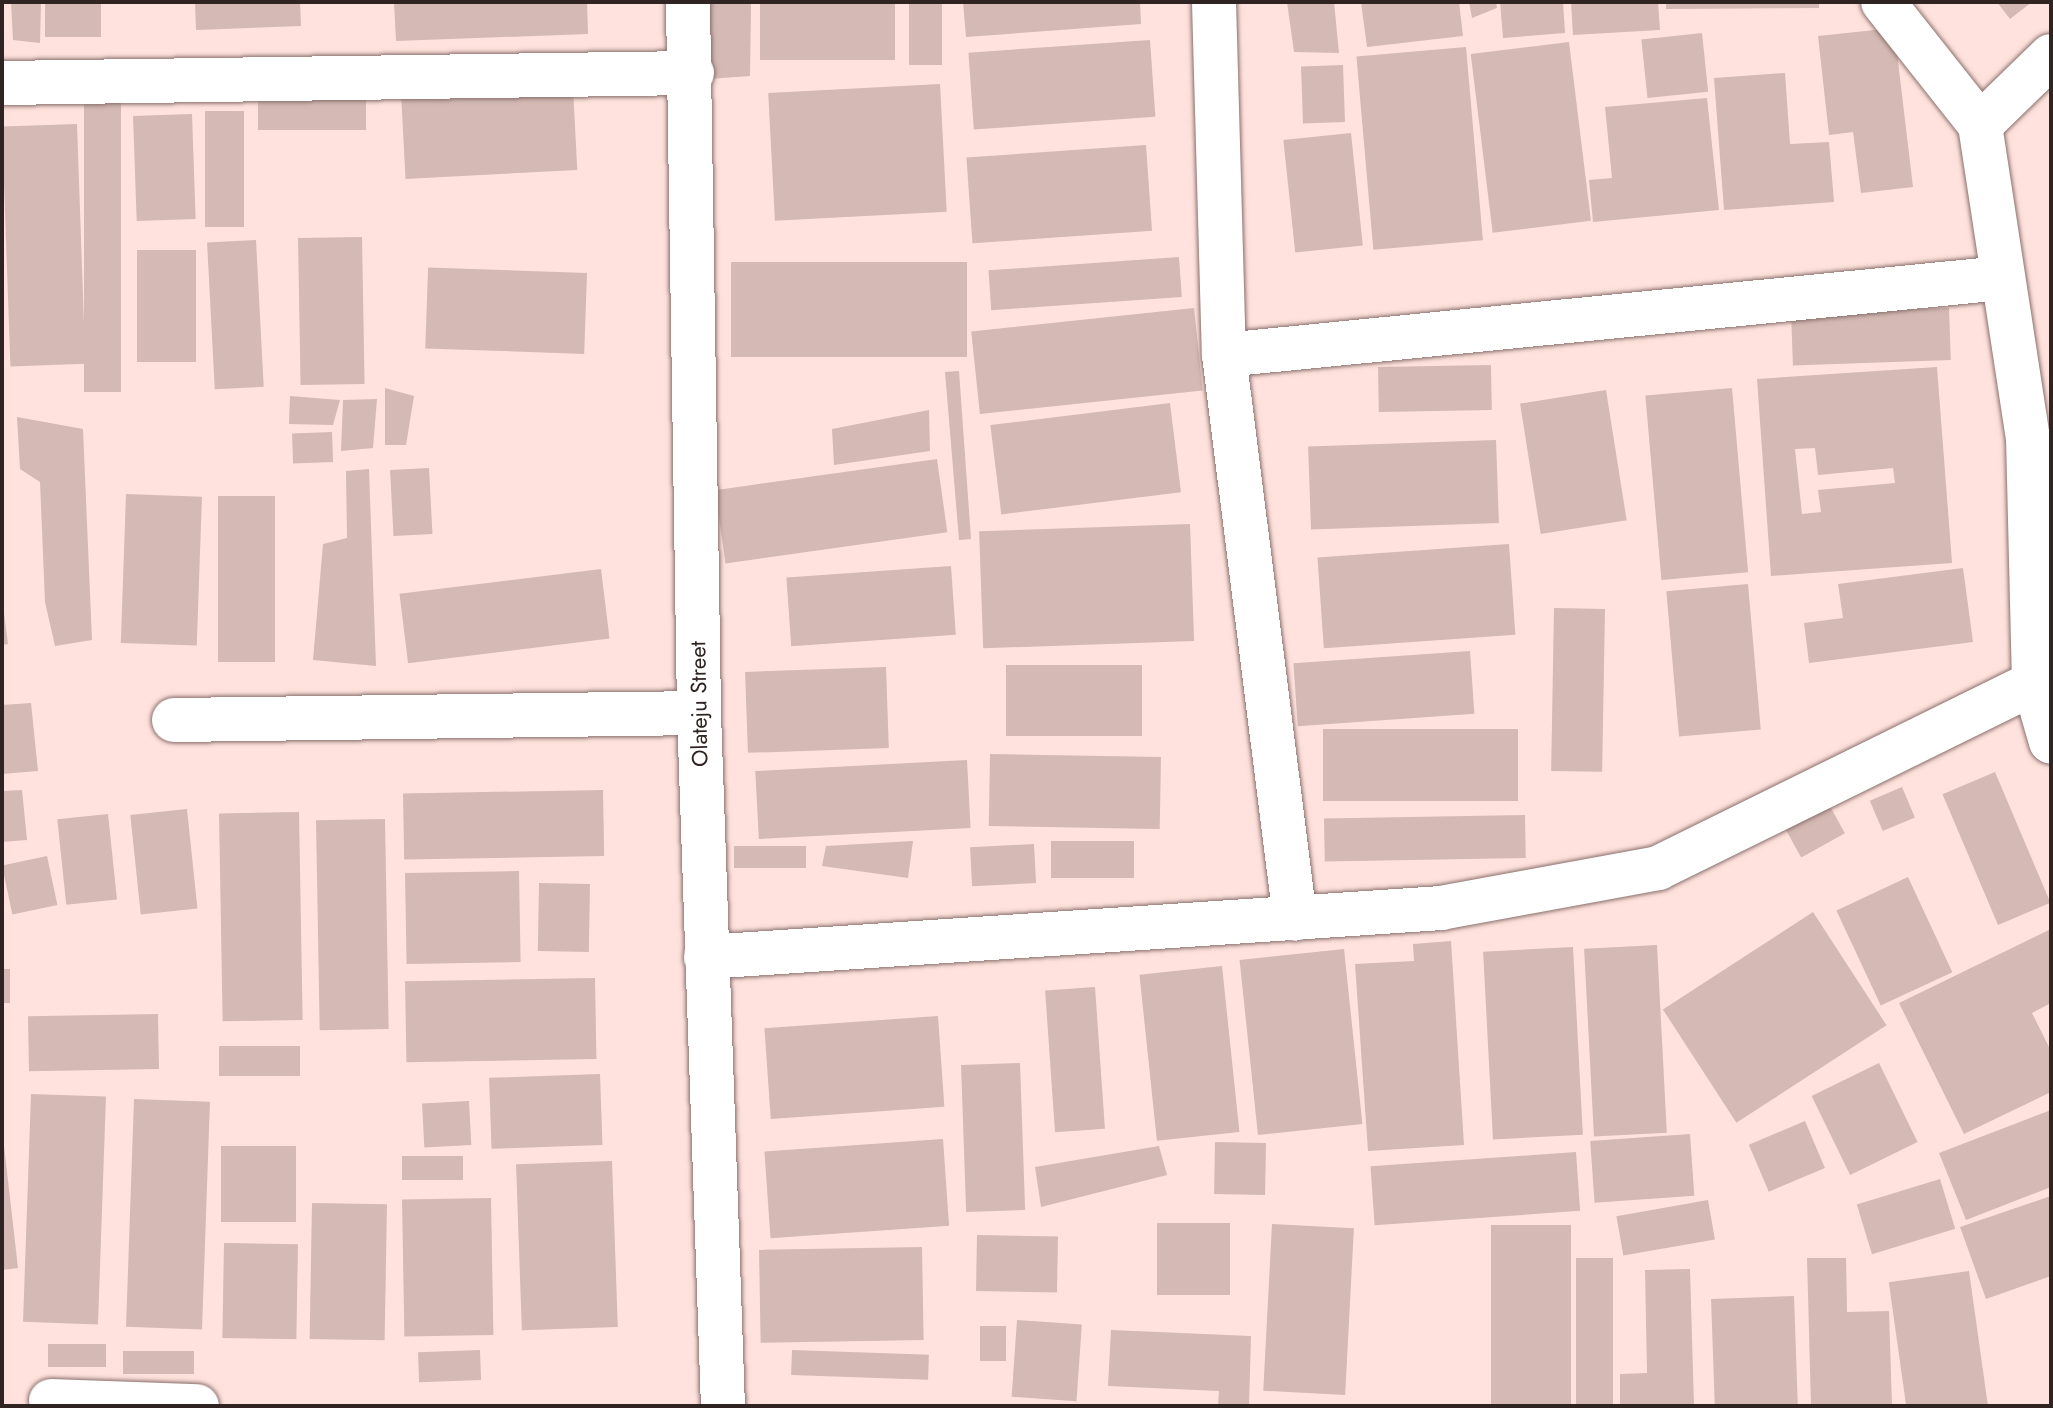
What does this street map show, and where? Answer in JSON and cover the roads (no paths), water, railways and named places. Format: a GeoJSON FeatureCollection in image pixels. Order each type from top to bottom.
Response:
{"type":"FeatureCollection","features":[{"type":"Feature","properties":{"kind":"street","name":"Olateju Street"},"geometry":{"type":"LineString","coordinates":[[688,2],[692,73],[699,713],[723,1406]]}},
{"type":"Feature","properties":{"kind":"street"},"geometry":{"type":"LineString","coordinates":[[1214,2],[1224,355],[1295,919]]}},
{"type":"Feature","properties":{"kind":"street"},"geometry":{"type":"LineString","coordinates":[[1883,2],[1980,125],[2002,278],[2039,436],[2034,683],[2051,742]]}},
{"type":"Feature","properties":{"kind":"street"},"geometry":{"type":"LineString","coordinates":[[1980,125],[2051,56]]}},
{"type":"Feature","properties":{"kind":"street"},"geometry":{"type":"LineString","coordinates":[[2,83],[692,73]]}},
{"type":"Feature","properties":{"kind":"street"},"geometry":{"type":"LineString","coordinates":[[1224,355],[2002,278]]}},
{"type":"Feature","properties":{"kind":"street"},"geometry":{"type":"LineString","coordinates":[[706,957],[1441,908],[1658,868],[2034,683]]}},
{"type":"Feature","properties":{"kind":"street"},"geometry":{"type":"LineString","coordinates":[[174,720],[699,713]]}},
{"type":"Feature","properties":{"kind":"street"},"geometry":{"type":"LineString","coordinates":[[51,1401],[197,1406]]}}]}
